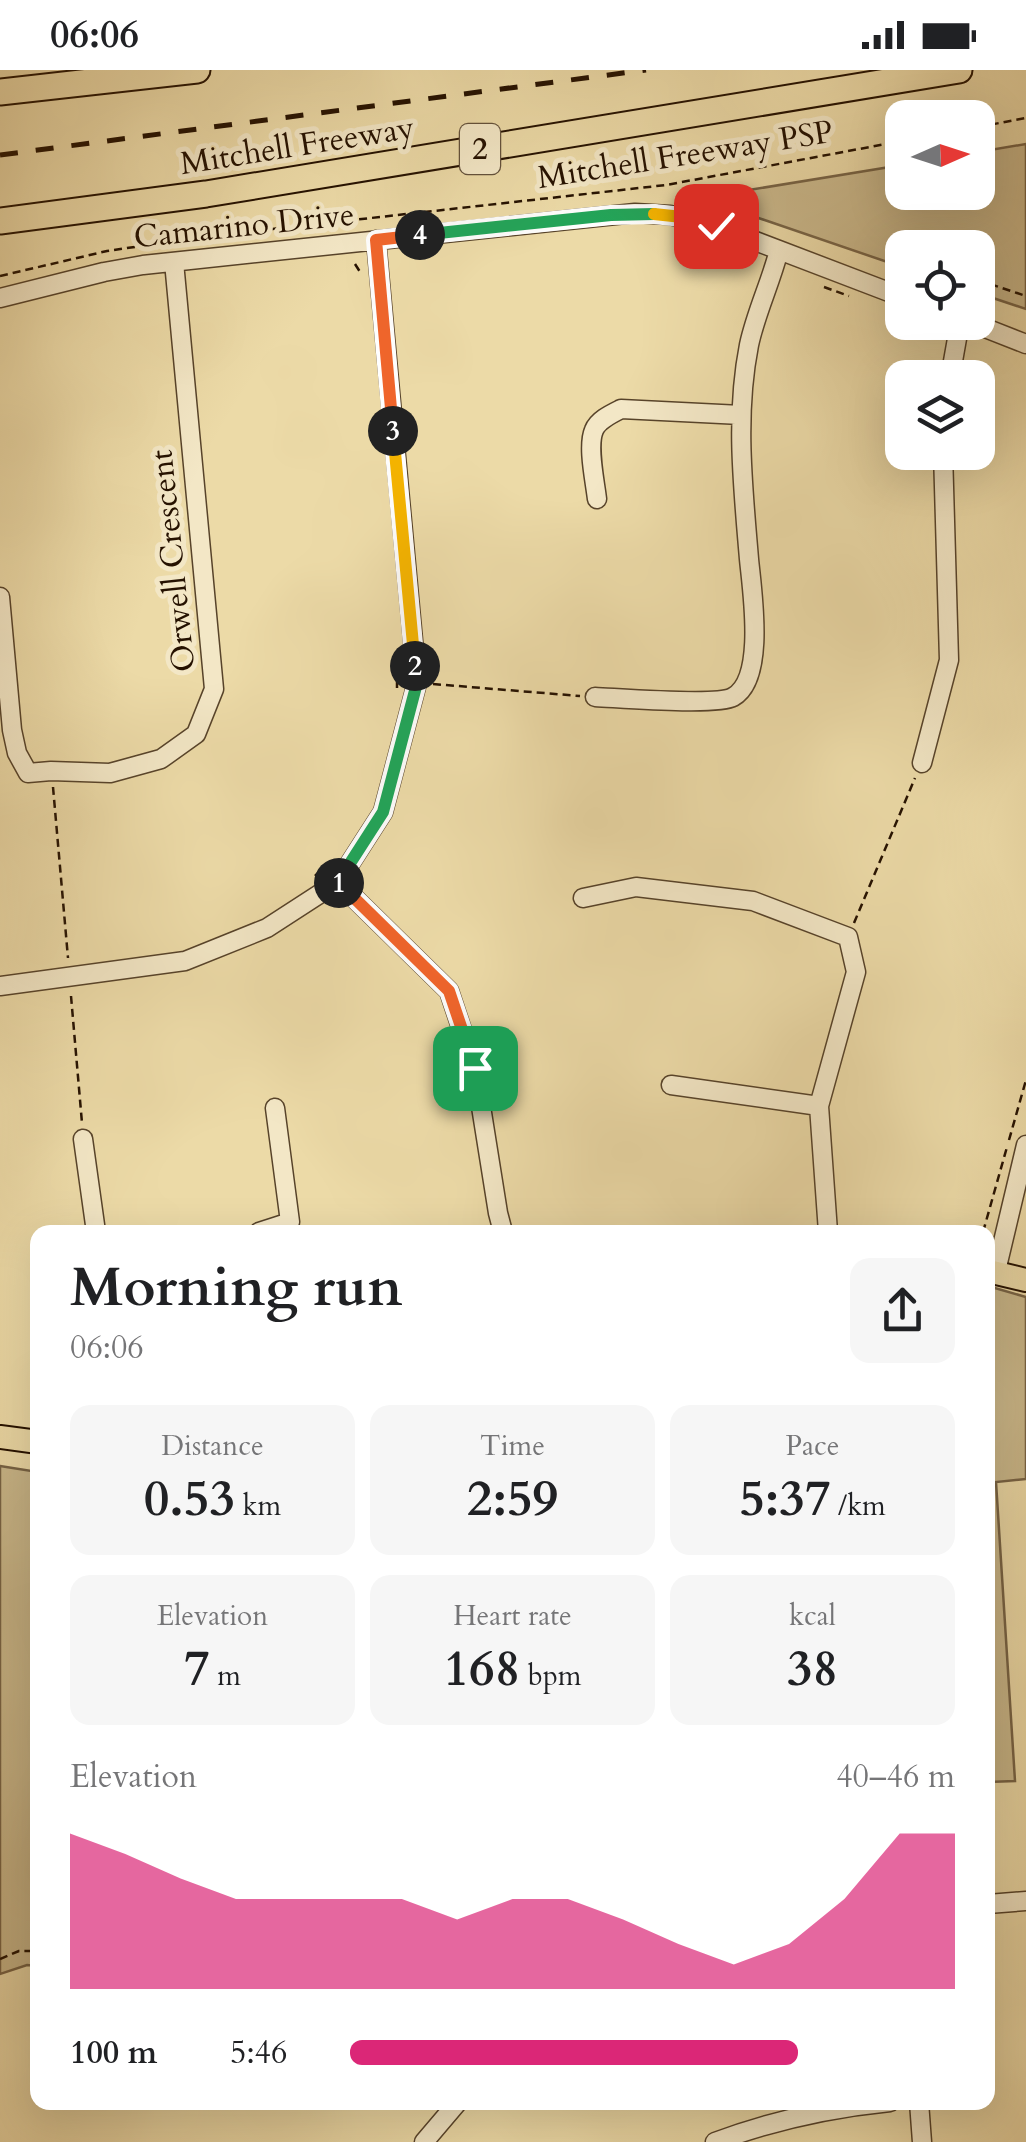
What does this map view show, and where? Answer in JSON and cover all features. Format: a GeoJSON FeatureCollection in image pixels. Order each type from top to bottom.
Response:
{"type":"FeatureCollection","features":[{"type":"Feature","properties":{"kind":"highway"},"geometry":{"type":"LineString","coordinates":[[0,92],[198,70]]}},
{"type":"Feature","properties":{"kind":"highway","name":"Mitchell Freeway"},"geometry":{"type":"LineString","coordinates":[[0,221],[206,194],[959,70]]}},
{"type":"Feature","properties":{"kind":"main road"},"geometry":{"type":"LineString","coordinates":[[995,1272],[1026,1280]]}},
{"type":"Feature","properties":{"kind":"main road"},"geometry":{"type":"LineString","coordinates":[[0,1437],[30,1441]]}},
{"type":"Feature","properties":{"kind":"street","name":"Camarino Drive"},"geometry":{"type":"LineString","coordinates":[[0,298],[104,272],[174,262],[647,213],[705,222],[885,291]]}},
{"type":"Feature","properties":{"kind":"street"},"geometry":{"type":"LineString","coordinates":[[0,986],[185,961],[267,928],[338,882],[383,812],[417,683],[376,240]]}},
{"type":"Feature","properties":{"kind":"street"},"geometry":{"type":"LineString","coordinates":[[595,697],[731,699],[745,686],[756,641],[740,451],[741,415],[749,346],[779,250]]}},
{"type":"Feature","properties":{"kind":"street","name":"Orwell Crescent"},"geometry":{"type":"LineString","coordinates":[[51,771],[110,773],[161,758],[196,734],[214,689],[174,262]]}},
{"type":"Feature","properties":{"kind":"street"},"geometry":{"type":"LineString","coordinates":[[995,333],[1026,344]]}},
{"type":"Feature","properties":{"kind":"street"},"geometry":{"type":"LineString","coordinates":[[597,499],[594,429],[606,417],[620,409],[741,415]]}},
{"type":"Feature","properties":{"kind":"street"},"geometry":{"type":"LineString","coordinates":[[922,763],[949,660],[944,470]]}},
{"type":"Feature","properties":{"kind":"street"},"geometry":{"type":"LineString","coordinates":[[0,597],[17,752],[28,773],[51,771]]}},
{"type":"Feature","properties":{"kind":"street"},"geometry":{"type":"LineString","coordinates":[[338,882],[449,991],[475,1068],[502,1225]]}},
{"type":"Feature","properties":{"kind":"street"},"geometry":{"type":"LineString","coordinates":[[583,898],[636,888],[753,902],[848,936],[856,972],[819,1106],[828,1225]]}},
{"type":"Feature","properties":{"kind":"street"},"geometry":{"type":"LineString","coordinates":[[671,1085],[819,1106]]}},
{"type":"Feature","properties":{"kind":"street"},"geometry":{"type":"LineString","coordinates":[[275,1108],[290,1222],[281,1225]]}},
{"type":"Feature","properties":{"kind":"street"},"geometry":{"type":"LineString","coordinates":[[83,1139],[95,1225]]}},
{"type":"Feature","properties":{"kind":"street"},"geometry":{"type":"LineString","coordinates":[[995,1260],[1026,1146]]}},
{"type":"Feature","properties":{"kind":"street"},"geometry":{"type":"LineString","coordinates":[[995,1903],[1026,1901]]}},
{"type":"Feature","properties":{"kind":"street"},"geometry":{"type":"LineString","coordinates":[[424,2142],[451,2110]]}},
{"type":"Feature","properties":{"kind":"street"},"geometry":{"type":"LineString","coordinates":[[715,2142],[830,2110]]}},
{"type":"Feature","properties":{"kind":"street"},"geometry":{"type":"LineString","coordinates":[[920,2110],[922,2142]]}},
{"type":"Feature","properties":{"kind":"path"},"geometry":{"type":"LineString","coordinates":[[995,124],[1026,118]]}},
{"type":"Feature","properties":{"kind":"path","name":"Mitchell Freeway PSP"},"geometry":{"type":"LineString","coordinates":[[0,276],[107,251],[662,186],[885,144]]}},
{"type":"Feature","properties":{"kind":"path"},"geometry":{"type":"LineString","coordinates":[[355,264],[362,276]]}},
{"type":"Feature","properties":{"kind":"path"},"geometry":{"type":"LineString","coordinates":[[995,286],[1026,296]]}},
{"type":"Feature","properties":{"kind":"path"},"geometry":{"type":"LineString","coordinates":[[397,701],[398,656]]}},
{"type":"Feature","properties":{"kind":"path"},"geometry":{"type":"LineString","coordinates":[[417,683],[595,697]]}},
{"type":"Feature","properties":{"kind":"path"},"geometry":{"type":"LineString","coordinates":[[848,936],[922,763]]}},
{"type":"Feature","properties":{"kind":"path"},"geometry":{"type":"LineString","coordinates":[[51,771],[83,1139]]}},
{"type":"Feature","properties":{"kind":"path"},"geometry":{"type":"LineString","coordinates":[[307,882],[331,861]]}},
{"type":"Feature","properties":{"kind":"path"},"geometry":{"type":"LineString","coordinates":[[984,1225],[1026,1080]]}},
{"type":"Feature","properties":{"kind":"path"},"geometry":{"type":"LineString","coordinates":[[0,1958],[30,1952]]}},
{"type":"Feature","properties":{"kind":"shaded area"},"geometry":{"type":"Polygon","coordinates":[[[1026,144],[1026,309],[995,299],[995,230],[885,230],[885,261],[700,198],[885,168],[885,210],[995,210],[995,149],[1026,144]]]}},
{"type":"Feature","properties":{"kind":"shaded area"},"geometry":{"type":"Polygon","coordinates":[[[995,1288],[1026,1297],[1026,1479],[996,1482],[1015,1781],[995,1782],[995,1288]]]}},
{"type":"Feature","properties":{"kind":"shaded area"},"geometry":{"type":"Polygon","coordinates":[[[0,1466],[30,1471],[30,1965],[0,1974],[0,1466]]]}},
{"type":"Feature","properties":{"kind":"railway"},"geometry":{"type":"LineString","coordinates":[[0,155],[646,70]]}},
{"type":"Feature","properties":{"kind":"route"},"geometry":{"type":"LineString","coordinates":[[475,1068],[449,991],[338,882],[383,812],[417,683],[376,240],[635,213],[682,217],[716,226]]}}]}
